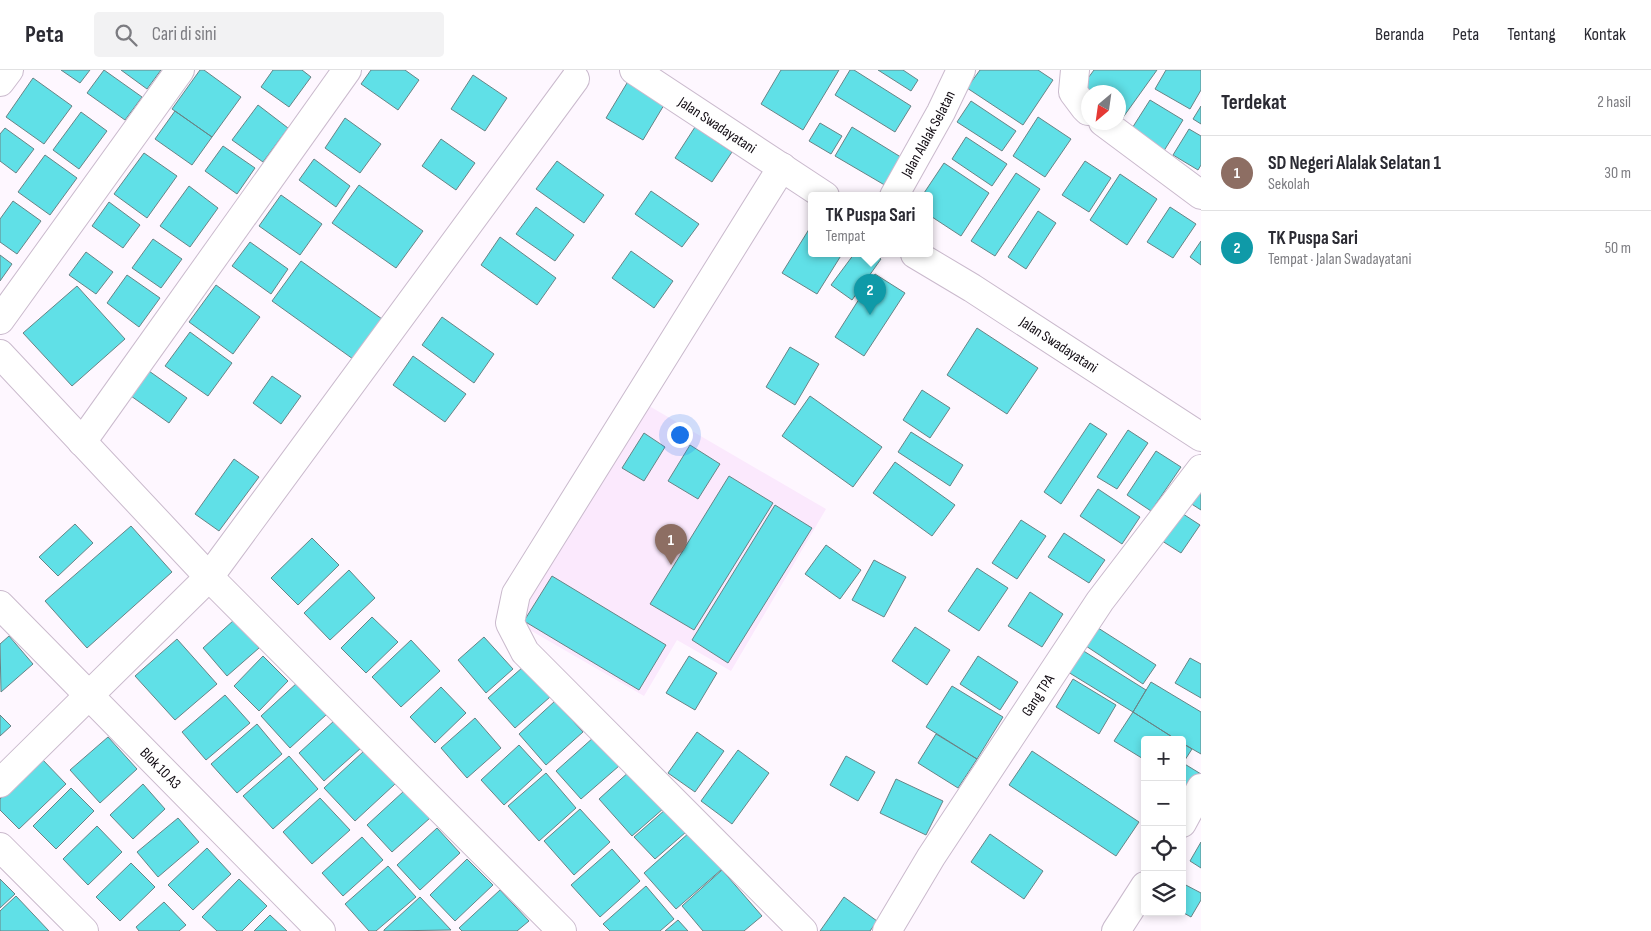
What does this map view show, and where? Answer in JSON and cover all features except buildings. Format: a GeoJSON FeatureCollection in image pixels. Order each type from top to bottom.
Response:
{"type":"FeatureCollection","features":[{"type":"Feature","properties":{"kind":"street"},"geometry":{"type":"LineString","coordinates":[[0,82],[9,70]]}},
{"type":"Feature","properties":{"kind":"street"},"geometry":{"type":"LineString","coordinates":[[0,320],[180,70]]}},
{"type":"Feature","properties":{"kind":"street"},"geometry":{"type":"LineString","coordinates":[[82,442],[347,70]]}},
{"type":"Feature","properties":{"kind":"street","name":"Jalan Swadayatani"},"geometry":{"type":"LineString","coordinates":[[634,70],[819,192]]}},
{"type":"Feature","properties":{"kind":"street","name":"Jalan Alalak Selatan"},"geometry":{"type":"LineString","coordinates":[[896,192],[941,112],[961,70]]}},
{"type":"Feature","properties":{"kind":"street"},"geometry":{"type":"LineString","coordinates":[[1075,70],[1073,92],[1081,103]]}},
{"type":"Feature","properties":{"kind":"street"},"geometry":{"type":"LineString","coordinates":[[0,783],[209,577],[575,79]]}},
{"type":"Feature","properties":{"kind":"street"},"geometry":{"type":"LineString","coordinates":[[1115,130],[1201,195]]}},
{"type":"Feature","properties":{"kind":"street"},"geometry":{"type":"LineString","coordinates":[[782,167],[516,594],[510,623],[525,652],[789,926]]}},
{"type":"Feature","properties":{"kind":"street","name":"Jalan Swadayatani"},"geometry":{"type":"LineString","coordinates":[[920,257],[972,288],[1201,437]]}},
{"type":"Feature","properties":{"kind":"street"},"geometry":{"type":"LineString","coordinates":[[0,354],[209,577],[562,931]]}},
{"type":"Feature","properties":{"kind":"street","name":"Gang TPA"},"geometry":{"type":"LineString","coordinates":[[887,931],[931,857],[1100,601],[1201,468]]}},
{"type":"Feature","properties":{"kind":"street","name":"Blok 10 A3"},"geometry":{"type":"LineString","coordinates":[[0,605],[321,931]]}},
{"type":"Feature","properties":{"kind":"street"},"geometry":{"type":"LineString","coordinates":[[1186,816],[1201,788]]}},
{"type":"Feature","properties":{"kind":"street"},"geometry":{"type":"LineString","coordinates":[[0,847],[84,931]]}},
{"type":"Feature","properties":{"kind":"street"},"geometry":{"type":"LineString","coordinates":[[1116,931],[1141,892]]}},
{"type":"Feature","properties":{"kind":"shaded area"},"geometry":{"type":"Polygon","coordinates":[[[644,403],[826,509],[731,671],[677,640],[644,696],[516,622],[644,403]]]}},
{"type":"Feature","properties":{"kind":"place","name":"TK Puspa Sari"},"geometry":{"type":"Point","coordinates":[870,315]}},
{"type":"Feature","properties":{"kind":"place","name":"SD Negeri Alalak Selatan 1"},"geometry":{"type":"Point","coordinates":[671,565]}}]}
